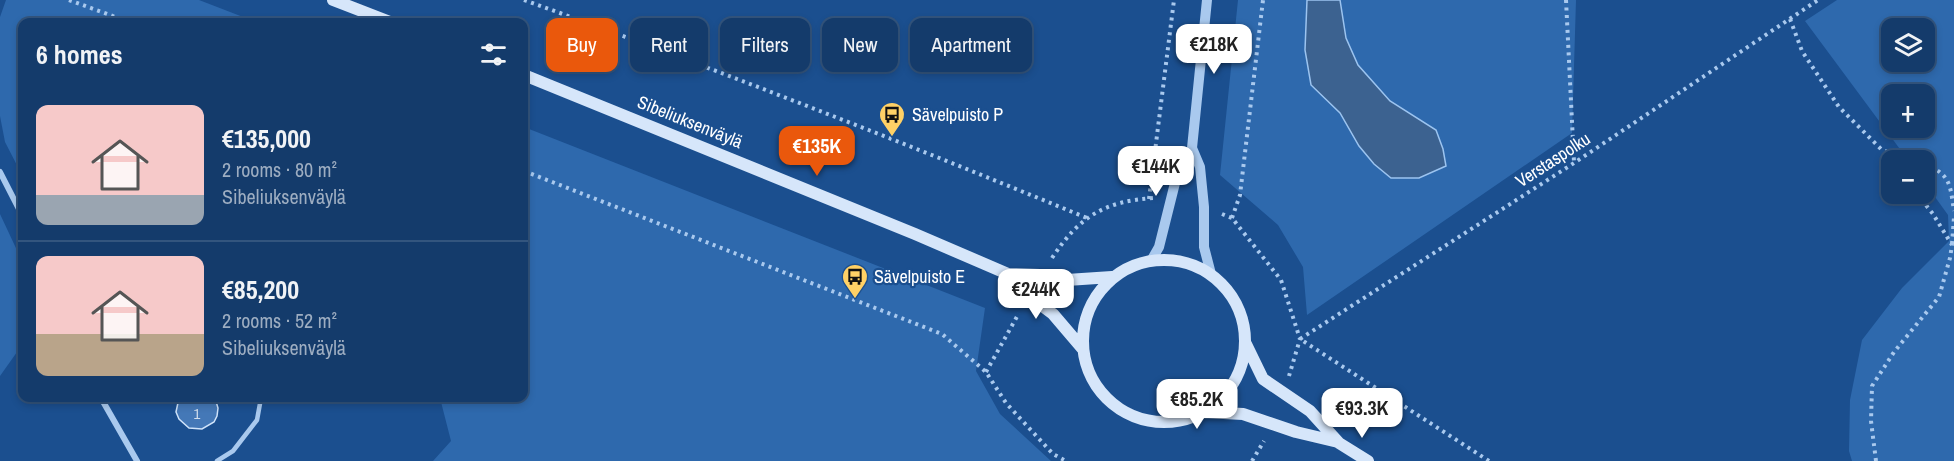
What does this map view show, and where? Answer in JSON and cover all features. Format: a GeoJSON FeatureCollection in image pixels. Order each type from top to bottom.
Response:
{"type":"FeatureCollection","features":[{"type":"Feature","properties":{"kind":"main road"},"geometry":{"type":"LineString","coordinates":[[333,0],[380,18]]}},
{"type":"Feature","properties":{"kind":"main road","name":"Sibeliuksenväylä"},"geometry":{"type":"LineString","coordinates":[[528,77],[904,229],[1008,274],[1040,275],[1067,280],[1112,277]]}},
{"type":"Feature","properties":{"kind":"main road"},"geometry":{"type":"LineString","coordinates":[[1246,344],[1240,371],[1226,394],[1204,412],[1178,422],[1150,422],[1124,413],[1103,396],[1089,374],[1082,348],[1084,322],[1094,297],[1112,277],[1135,264],[1161,259],[1188,262],[1211,274],[1230,292],[1242,316],[1246,344],[1263,379],[1310,411],[1340,443],[1368,461]]}},
{"type":"Feature","properties":{"kind":"main road","name":"Sibeliuksenväylä"},"geometry":{"type":"LineString","coordinates":[[1008,274],[1029,296],[1053,314],[1082,348]]}},
{"type":"Feature","properties":{"kind":"main road"},"geometry":{"type":"LineString","coordinates":[[1204,412],[1243,414],[1340,443]]}},
{"type":"Feature","properties":{"kind":"street"},"geometry":{"type":"LineString","coordinates":[[1151,261],[1159,247],[1176,179],[1192,148],[1207,0]]}},
{"type":"Feature","properties":{"kind":"street"},"geometry":{"type":"LineString","coordinates":[[1192,148],[1200,166],[1204,207],[1204,247],[1211,274]]}},
{"type":"Feature","properties":{"kind":"street"},"geometry":{"type":"LineString","coordinates":[[0,172],[18,207]]}},
{"type":"Feature","properties":{"kind":"street"},"geometry":{"type":"LineString","coordinates":[[103,402],[137,461]]}},
{"type":"Feature","properties":{"kind":"lane"},"geometry":{"type":"LineString","coordinates":[[217,461],[233,451],[257,420],[260,402]]}},
{"type":"Feature","properties":{"kind":"path"},"geometry":{"type":"LineString","coordinates":[[71,0],[118,18]]}},
{"type":"Feature","properties":{"kind":"path"},"geometry":{"type":"LineString","coordinates":[[524,0],[892,138],[1087,218]]}},
{"type":"Feature","properties":{"kind":"path"},"geometry":{"type":"LineString","coordinates":[[1149,199],[1174,0]]}},
{"type":"Feature","properties":{"kind":"path"},"geometry":{"type":"LineString","coordinates":[[1263,0],[1240,195],[1232,218],[1281,280],[1300,339],[1284,393]]}},
{"type":"Feature","properties":{"kind":"path"},"geometry":{"type":"LineString","coordinates":[[1566,0],[1574,163]]}},
{"type":"Feature","properties":{"kind":"path","name":"Verstaspolku"},"geometry":{"type":"LineString","coordinates":[[1300,339],[1574,163],[1818,0]]}},
{"type":"Feature","properties":{"kind":"path"},"geometry":{"type":"LineString","coordinates":[[1789,19],[1802,51],[1839,107],[1883,150]]}},
{"type":"Feature","properties":{"kind":"path"},"geometry":{"type":"LineString","coordinates":[[1935,168],[1949,180],[1954,211]]}},
{"type":"Feature","properties":{"kind":"path"},"geometry":{"type":"LineString","coordinates":[[528,173],[942,334],[986,372],[1006,403],[1053,454],[1066,461]]}},
{"type":"Feature","properties":{"kind":"path"},"geometry":{"type":"LineString","coordinates":[[1925,204],[1952,245]]}},
{"type":"Feature","properties":{"kind":"path"},"geometry":{"type":"LineString","coordinates":[[1876,461],[1871,421],[1872,386],[1894,352],[1939,297],[1950,258],[1954,218]]}},
{"type":"Feature","properties":{"kind":"path"},"geometry":{"type":"LineString","coordinates":[[1300,339],[1489,461]]}},
{"type":"Feature","properties":{"kind":"path"},"geometry":{"type":"LineString","coordinates":[[1252,461],[1275,425]]}},
{"type":"Feature","properties":{"kind":"shaded area"},"geometry":{"type":"Polygon","coordinates":[[[6,0],[199,0],[246,18],[18,18],[18,167],[5,142],[0,116],[0,17],[6,0]]]}},
{"type":"Feature","properties":{"kind":"shaded area"},"geometry":{"type":"Polygon","coordinates":[[[1238,0],[1576,0],[1572,133],[1307,315],[1303,267],[1278,225],[1220,175],[1238,0]]]}},
{"type":"Feature","properties":{"kind":"shaded area"},"geometry":{"type":"Polygon","coordinates":[[[1307,0],[1340,0],[1346,38],[1358,65],[1390,101],[1436,130],[1446,166],[1419,178],[1391,178],[1374,164],[1359,146],[1340,113],[1311,85],[1305,50],[1307,0]]]}},
{"type":"Feature","properties":{"kind":"shaded area"},"geometry":{"type":"Polygon","coordinates":[[[1837,0],[1954,0],[1954,461],[1852,461],[1849,451],[1850,400],[1862,340],[1902,288],[1949,241],[1948,215],[1935,197],[1935,150],[1901,150],[1892,138],[1935,138],[1935,84],[1881,84],[1881,124],[1805,21],[1837,0]]]}},
{"type":"Feature","properties":{"kind":"shaded area"},"geometry":{"type":"Polygon","coordinates":[[[528,129],[985,308],[976,371],[1000,414],[1051,461],[433,461],[451,441],[441,402],[528,402],[528,129]]]}},
{"type":"Feature","properties":{"kind":"shaded area"},"geometry":{"type":"Polygon","coordinates":[[[0,214],[18,252],[18,351],[0,376],[0,214]]]}},
{"type":"Feature","properties":{"kind":"building"},"geometry":{"type":"Polygon","coordinates":[[[178,402],[216,402],[218,408],[214,422],[202,429],[189,428],[179,419],[176,412],[178,402]]]}},
{"type":"Feature","properties":{"kind":"place","name":"Sävelpuisto P"},"geometry":{"type":"Point","coordinates":[892,138]}},
{"type":"Feature","properties":{"kind":"place","name":"Sävelpuisto E"},"geometry":{"type":"Point","coordinates":[855,300]}}]}
